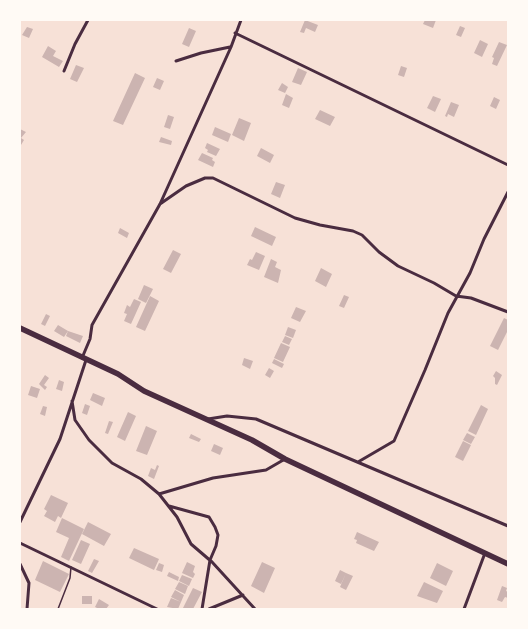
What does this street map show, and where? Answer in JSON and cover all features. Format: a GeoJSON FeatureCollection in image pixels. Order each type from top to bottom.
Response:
{"type":"FeatureCollection","features":[{"type":"Feature","properties":{"kind":"highway"},"geometry":{"type":"LineString","coordinates":[[20,328],[118,374],[144,391],[205,420],[252,440],[284,459],[508,564]]}},
{"type":"Feature","properties":{"kind":"street"},"geometry":{"type":"LineString","coordinates":[[64,71],[75,44],[88,20]]}},
{"type":"Feature","properties":{"kind":"street"},"geometry":{"type":"LineString","coordinates":[[20,522],[60,439],[90,339],[92,325],[160,204],[231,47],[241,20]]}},
{"type":"Feature","properties":{"kind":"street"},"geometry":{"type":"LineString","coordinates":[[235,33],[508,165]]}},
{"type":"Feature","properties":{"kind":"street"},"geometry":{"type":"LineString","coordinates":[[176,61],[201,53],[231,47]]}},
{"type":"Feature","properties":{"kind":"street"},"geometry":{"type":"LineString","coordinates":[[160,204],[186,186],[205,178],[213,178],[295,218],[320,225],[353,231],[362,235],[379,252],[398,266],[434,283],[456,296],[471,298],[508,312]]}},
{"type":"Feature","properties":{"kind":"street"},"geometry":{"type":"LineString","coordinates":[[358,463],[394,441],[456,296],[470,273],[484,239],[508,192]]}},
{"type":"Feature","properties":{"kind":"street"},"geometry":{"type":"LineString","coordinates":[[72,400],[75,420],[89,440],[112,463],[141,479],[159,494],[177,516],[191,544],[210,560],[255,609]]}},
{"type":"Feature","properties":{"kind":"street"},"geometry":{"type":"LineString","coordinates":[[205,420],[227,416],[256,419],[508,526]]}},
{"type":"Feature","properties":{"kind":"street"},"geometry":{"type":"LineString","coordinates":[[159,494],[213,478],[266,470],[284,459]]}},
{"type":"Feature","properties":{"kind":"street"},"geometry":{"type":"LineString","coordinates":[[168,505],[209,517],[215,526],[218,535],[216,546],[210,560],[202,609]]}},
{"type":"Feature","properties":{"kind":"street"},"geometry":{"type":"LineString","coordinates":[[20,545],[71,567],[157,609]]}},
{"type":"Feature","properties":{"kind":"street"},"geometry":{"type":"LineString","coordinates":[[464,609],[485,553]]}},
{"type":"Feature","properties":{"kind":"street"},"geometry":{"type":"LineString","coordinates":[[20,564],[29,583],[27,608]]}},
{"type":"Feature","properties":{"kind":"street"},"geometry":{"type":"LineString","coordinates":[[209,609],[243,596]]}},
{"type":"Feature","properties":{"kind":"lane"},"geometry":{"type":"LineString","coordinates":[[58,609],[70,578],[71,567]]}},
{"type":"Feature","properties":{"kind":"building"},"geometry":{"type":"Polygon","coordinates":[[[305,20],[318,25],[315,32],[306,28],[304,33],[300,32],[305,20]]]}},
{"type":"Feature","properties":{"kind":"building"},"geometry":{"type":"Polygon","coordinates":[[[425,20],[436,20],[433,28],[423,24],[425,20]]]}},
{"type":"Feature","properties":{"kind":"building"},"geometry":{"type":"Polygon","coordinates":[[[460,26],[465,28],[461,37],[456,35],[460,26]]]}},
{"type":"Feature","properties":{"kind":"building"},"geometry":{"type":"Polygon","coordinates":[[[27,27],[33,29],[29,38],[22,35],[27,27]]]}},
{"type":"Feature","properties":{"kind":"building"},"geometry":{"type":"Polygon","coordinates":[[[189,28],[196,31],[189,47],[182,44],[189,28]]]}},
{"type":"Feature","properties":{"kind":"building"},"geometry":{"type":"Polygon","coordinates":[[[480,40],[488,44],[482,57],[474,53],[480,40]]]}},
{"type":"Feature","properties":{"kind":"building"},"geometry":{"type":"Polygon","coordinates":[[[499,42],[507,45],[497,66],[492,64],[494,58],[492,57],[499,42]]]}},
{"type":"Feature","properties":{"kind":"building"},"geometry":{"type":"Polygon","coordinates":[[[48,46],[56,51],[53,56],[63,61],[59,67],[42,57],[48,46]]]}},
{"type":"Feature","properties":{"kind":"building"},"geometry":{"type":"Polygon","coordinates":[[[76,65],[84,68],[77,82],[70,79],[76,65]]]}},
{"type":"Feature","properties":{"kind":"building"},"geometry":{"type":"Polygon","coordinates":[[[401,66],[407,68],[404,77],[398,75],[401,66]]]}},
{"type":"Feature","properties":{"kind":"building"},"geometry":{"type":"Polygon","coordinates":[[[298,68],[307,72],[301,85],[292,82],[298,68]]]}},
{"type":"Feature","properties":{"kind":"building"},"geometry":{"type":"Polygon","coordinates":[[[135,73],[145,78],[123,125],[113,121],[135,73]]]}},
{"type":"Feature","properties":{"kind":"building"},"geometry":{"type":"Polygon","coordinates":[[[157,78],[164,81],[160,90],[153,87],[157,78]]]}},
{"type":"Feature","properties":{"kind":"building"},"geometry":{"type":"Polygon","coordinates":[[[282,83],[288,87],[285,93],[278,90],[282,83]]]}},
{"type":"Feature","properties":{"kind":"building"},"geometry":{"type":"Polygon","coordinates":[[[286,94],[293,98],[289,108],[282,105],[286,94]]]}},
{"type":"Feature","properties":{"kind":"building"},"geometry":{"type":"Polygon","coordinates":[[[433,96],[441,99],[435,112],[427,108],[433,96]]]}},
{"type":"Feature","properties":{"kind":"building"},"geometry":{"type":"Polygon","coordinates":[[[494,97],[500,100],[496,109],[490,106],[494,97]]]}},
{"type":"Feature","properties":{"kind":"building"},"geometry":{"type":"Polygon","coordinates":[[[451,102],[459,105],[454,117],[448,114],[447,117],[445,116],[451,102]]]}},
{"type":"Feature","properties":{"kind":"building"},"geometry":{"type":"Polygon","coordinates":[[[320,110],[335,117],[330,126],[315,119],[320,110]]]}},
{"type":"Feature","properties":{"kind":"building"},"geometry":{"type":"Polygon","coordinates":[[[168,115],[174,117],[170,129],[164,127],[168,115]]]}},
{"type":"Feature","properties":{"kind":"building"},"geometry":{"type":"Polygon","coordinates":[[[239,118],[251,123],[244,141],[232,135],[239,118]]]}},
{"type":"Feature","properties":{"kind":"building"},"geometry":{"type":"Polygon","coordinates":[[[215,127],[231,134],[228,142],[212,135],[215,127]]]}},
{"type":"Feature","properties":{"kind":"building"},"geometry":{"type":"Polygon","coordinates":[[[20,129],[26,132],[21,138],[24,140],[21,145],[20,145],[20,129]]]}},
{"type":"Feature","properties":{"kind":"building"},"geometry":{"type":"Polygon","coordinates":[[[161,137],[172,141],[171,145],[159,142],[161,137]]]}},
{"type":"Feature","properties":{"kind":"building"},"geometry":{"type":"Polygon","coordinates":[[[207,143],[220,149],[216,156],[207,152],[208,150],[205,148],[207,143]]]}},
{"type":"Feature","properties":{"kind":"building"},"geometry":{"type":"Polygon","coordinates":[[[261,148],[274,155],[270,163],[257,156],[261,148]]]}},
{"type":"Feature","properties":{"kind":"building"},"geometry":{"type":"Polygon","coordinates":[[[202,153],[213,158],[212,160],[215,162],[213,167],[198,160],[202,153]]]}},
{"type":"Feature","properties":{"kind":"building"},"geometry":{"type":"Polygon","coordinates":[[[276,182],[285,185],[280,198],[271,194],[276,182]]]}},
{"type":"Feature","properties":{"kind":"building"},"geometry":{"type":"Polygon","coordinates":[[[255,227],[276,237],[272,246],[251,236],[255,227]]]}},
{"type":"Feature","properties":{"kind":"building"},"geometry":{"type":"Polygon","coordinates":[[[120,228],[129,233],[127,238],[118,233],[120,228]]]}},
{"type":"Feature","properties":{"kind":"building"},"geometry":{"type":"Polygon","coordinates":[[[173,250],[181,254],[171,273],[163,269],[173,250]]]}},
{"type":"Feature","properties":{"kind":"building"},"geometry":{"type":"Polygon","coordinates":[[[256,252],[265,256],[259,270],[247,265],[250,259],[252,260],[256,252]]]}},
{"type":"Feature","properties":{"kind":"building"},"geometry":{"type":"Polygon","coordinates":[[[271,259],[277,262],[275,267],[281,270],[278,283],[264,277],[271,259]]]}},
{"type":"Feature","properties":{"kind":"building"},"geometry":{"type":"Polygon","coordinates":[[[321,268],[332,274],[326,287],[315,281],[321,268]]]}},
{"type":"Feature","properties":{"kind":"building"},"geometry":{"type":"Polygon","coordinates":[[[144,285],[153,289],[146,303],[138,299],[144,285]]]}},
{"type":"Feature","properties":{"kind":"building"},"geometry":{"type":"Polygon","coordinates":[[[344,295],[349,297],[344,308],[339,306],[344,295]]]}},
{"type":"Feature","properties":{"kind":"building"},"geometry":{"type":"Polygon","coordinates":[[[150,296],[159,301],[145,331],[136,327],[150,296]]]}},
{"type":"Feature","properties":{"kind":"building"},"geometry":{"type":"Polygon","coordinates":[[[134,299],[141,302],[131,324],[124,321],[127,314],[124,313],[127,305],[130,307],[134,299]]]}},
{"type":"Feature","properties":{"kind":"building"},"geometry":{"type":"Polygon","coordinates":[[[296,307],[306,311],[300,322],[291,318],[296,307]]]}},
{"type":"Feature","properties":{"kind":"building"},"geometry":{"type":"Polygon","coordinates":[[[46,314],[50,316],[45,326],[41,324],[46,314]]]}},
{"type":"Feature","properties":{"kind":"building"},"geometry":{"type":"Polygon","coordinates":[[[504,318],[508,320],[508,330],[498,350],[490,346],[504,318]]]}},
{"type":"Feature","properties":{"kind":"building"},"geometry":{"type":"Polygon","coordinates":[[[58,325],[68,331],[64,337],[54,331],[58,325]]]}},
{"type":"Feature","properties":{"kind":"building"},"geometry":{"type":"Polygon","coordinates":[[[288,327],[296,330],[293,338],[285,335],[288,327]]]}},
{"type":"Feature","properties":{"kind":"building"},"geometry":{"type":"Polygon","coordinates":[[[68,331],[83,336],[80,343],[66,336],[68,331]]]}},
{"type":"Feature","properties":{"kind":"building"},"geometry":{"type":"Polygon","coordinates":[[[285,336],[292,339],[289,345],[282,342],[285,336]]]}},
{"type":"Feature","properties":{"kind":"building"},"geometry":{"type":"Polygon","coordinates":[[[281,343],[290,347],[283,362],[274,358],[281,343]]]}},
{"type":"Feature","properties":{"kind":"building"},"geometry":{"type":"Polygon","coordinates":[[[244,358],[253,361],[250,369],[242,365],[244,358]]]}},
{"type":"Feature","properties":{"kind":"building"},"geometry":{"type":"Polygon","coordinates":[[[274,359],[284,364],[282,368],[272,363],[274,359]]]}},
{"type":"Feature","properties":{"kind":"building"},"geometry":{"type":"Polygon","coordinates":[[[269,368],[274,371],[270,378],[265,375],[269,368]]]}},
{"type":"Feature","properties":{"kind":"building"},"geometry":{"type":"Polygon","coordinates":[[[496,371],[502,375],[497,385],[495,384],[495,378],[493,376],[496,371]]]}},
{"type":"Feature","properties":{"kind":"building"},"geometry":{"type":"Polygon","coordinates":[[[45,375],[49,378],[44,385],[47,387],[45,390],[39,384],[45,375]]]}},
{"type":"Feature","properties":{"kind":"building"},"geometry":{"type":"Polygon","coordinates":[[[59,380],[64,382],[62,391],[56,389],[59,380]]]}},
{"type":"Feature","properties":{"kind":"building"},"geometry":{"type":"Polygon","coordinates":[[[31,386],[40,389],[37,398],[28,395],[31,386]]]}},
{"type":"Feature","properties":{"kind":"building"},"geometry":{"type":"Polygon","coordinates":[[[93,393],[105,398],[102,406],[90,400],[93,393]]]}},
{"type":"Feature","properties":{"kind":"building"},"geometry":{"type":"Polygon","coordinates":[[[85,404],[90,406],[87,415],[82,413],[85,404]]]}},
{"type":"Feature","properties":{"kind":"building"},"geometry":{"type":"Polygon","coordinates":[[[481,405],[488,409],[476,435],[468,431],[481,405]]]}},
{"type":"Feature","properties":{"kind":"building"},"geometry":{"type":"Polygon","coordinates":[[[43,406],[47,407],[45,416],[40,414],[43,406]]]}},
{"type":"Feature","properties":{"kind":"building"},"geometry":{"type":"Polygon","coordinates":[[[128,412],[136,416],[125,441],[117,437],[128,412]]]}},
{"type":"Feature","properties":{"kind":"building"},"geometry":{"type":"Polygon","coordinates":[[[109,421],[113,422],[108,434],[105,433],[109,421]]]}},
{"type":"Feature","properties":{"kind":"building"},"geometry":{"type":"Polygon","coordinates":[[[146,426],[157,431],[147,455],[136,451],[146,426]]]}},
{"type":"Feature","properties":{"kind":"building"},"geometry":{"type":"Polygon","coordinates":[[[467,433],[475,437],[471,444],[463,440],[467,433]]]}},
{"type":"Feature","properties":{"kind":"building"},"geometry":{"type":"Polygon","coordinates":[[[191,434],[201,439],[199,442],[189,438],[191,434]]]}},
{"type":"Feature","properties":{"kind":"building"},"geometry":{"type":"Polygon","coordinates":[[[463,441],[471,445],[463,461],[455,457],[463,441]]]}},
{"type":"Feature","properties":{"kind":"building"},"geometry":{"type":"Polygon","coordinates":[[[214,444],[223,448],[220,455],[211,451],[214,444]]]}},
{"type":"Feature","properties":{"kind":"building"},"geometry":{"type":"Polygon","coordinates":[[[157,465],[159,466],[154,479],[148,476],[151,468],[155,470],[157,465]]]}},
{"type":"Feature","properties":{"kind":"building"},"geometry":{"type":"Polygon","coordinates":[[[51,495],[68,503],[61,518],[58,516],[55,522],[44,516],[47,511],[44,509],[51,495]]]}},
{"type":"Feature","properties":{"kind":"building"},"geometry":{"type":"Polygon","coordinates":[[[62,518],[84,529],[69,561],[61,557],[69,538],[56,532],[62,518]]]}},
{"type":"Feature","properties":{"kind":"building"},"geometry":{"type":"Polygon","coordinates":[[[88,522],[111,534],[104,546],[82,534],[88,522]]]}},
{"type":"Feature","properties":{"kind":"building"},"geometry":{"type":"Polygon","coordinates":[[[357,532],[379,542],[374,551],[356,543],[357,540],[354,539],[357,532]]]}},
{"type":"Feature","properties":{"kind":"building"},"geometry":{"type":"Polygon","coordinates":[[[81,540],[90,544],[81,564],[72,560],[81,540]]]}},
{"type":"Feature","properties":{"kind":"building"},"geometry":{"type":"Polygon","coordinates":[[[134,548],[159,559],[154,570],[129,558],[134,548]]]}},
{"type":"Feature","properties":{"kind":"building"},"geometry":{"type":"Polygon","coordinates":[[[94,559],[99,561],[92,573],[88,571],[94,559]]]}},
{"type":"Feature","properties":{"kind":"building"},"geometry":{"type":"Polygon","coordinates":[[[43,561],[69,574],[60,592],[35,580],[43,561]]]}},
{"type":"Feature","properties":{"kind":"building"},"geometry":{"type":"Polygon","coordinates":[[[187,562],[195,566],[193,572],[195,574],[193,578],[182,573],[187,562]]]}},
{"type":"Feature","properties":{"kind":"building"},"geometry":{"type":"Polygon","coordinates":[[[262,562],[275,568],[264,593],[251,586],[262,562]]]}},
{"type":"Feature","properties":{"kind":"building"},"geometry":{"type":"Polygon","coordinates":[[[159,563],[164,565],[162,572],[156,570],[159,563]]]}},
{"type":"Feature","properties":{"kind":"building"},"geometry":{"type":"Polygon","coordinates":[[[437,563],[453,571],[446,586],[430,578],[437,563]]]}},
{"type":"Feature","properties":{"kind":"building"},"geometry":{"type":"Polygon","coordinates":[[[340,570],[346,573],[341,584],[335,581],[340,570]]]}},
{"type":"Feature","properties":{"kind":"building"},"geometry":{"type":"Polygon","coordinates":[[[169,572],[179,577],[178,581],[167,576],[169,572]]]}},
{"type":"Feature","properties":{"kind":"building"},"geometry":{"type":"Polygon","coordinates":[[[346,573],[353,576],[346,590],[340,587],[346,573]]]}},
{"type":"Feature","properties":{"kind":"building"},"geometry":{"type":"Polygon","coordinates":[[[182,575],[192,579],[189,586],[179,581],[182,575]]]}},
{"type":"Feature","properties":{"kind":"building"},"geometry":{"type":"Polygon","coordinates":[[[179,582],[188,586],[185,594],[175,589],[179,582]]]}},
{"type":"Feature","properties":{"kind":"building"},"geometry":{"type":"Polygon","coordinates":[[[424,582],[443,591],[437,603],[417,596],[424,582]]]}},
{"type":"Feature","properties":{"kind":"building"},"geometry":{"type":"Polygon","coordinates":[[[502,586],[507,588],[506,591],[508,592],[508,598],[505,597],[502,602],[497,600],[502,586]]]}},
{"type":"Feature","properties":{"kind":"building"},"geometry":{"type":"Polygon","coordinates":[[[193,588],[202,592],[193,609],[185,609],[183,608],[193,588]]]}},
{"type":"Feature","properties":{"kind":"building"},"geometry":{"type":"Polygon","coordinates":[[[175,590],[184,595],[181,602],[171,597],[175,590]]]}},
{"type":"Feature","properties":{"kind":"building"},"geometry":{"type":"Polygon","coordinates":[[[82,596],[92,596],[92,604],[82,604],[82,596]]]}},
{"type":"Feature","properties":{"kind":"building"},"geometry":{"type":"Polygon","coordinates":[[[171,598],[181,602],[178,609],[167,607],[171,598]]]}},
{"type":"Feature","properties":{"kind":"building"},"geometry":{"type":"Polygon","coordinates":[[[99,599],[109,605],[106,609],[99,609],[95,607],[99,599]]]}}]}
